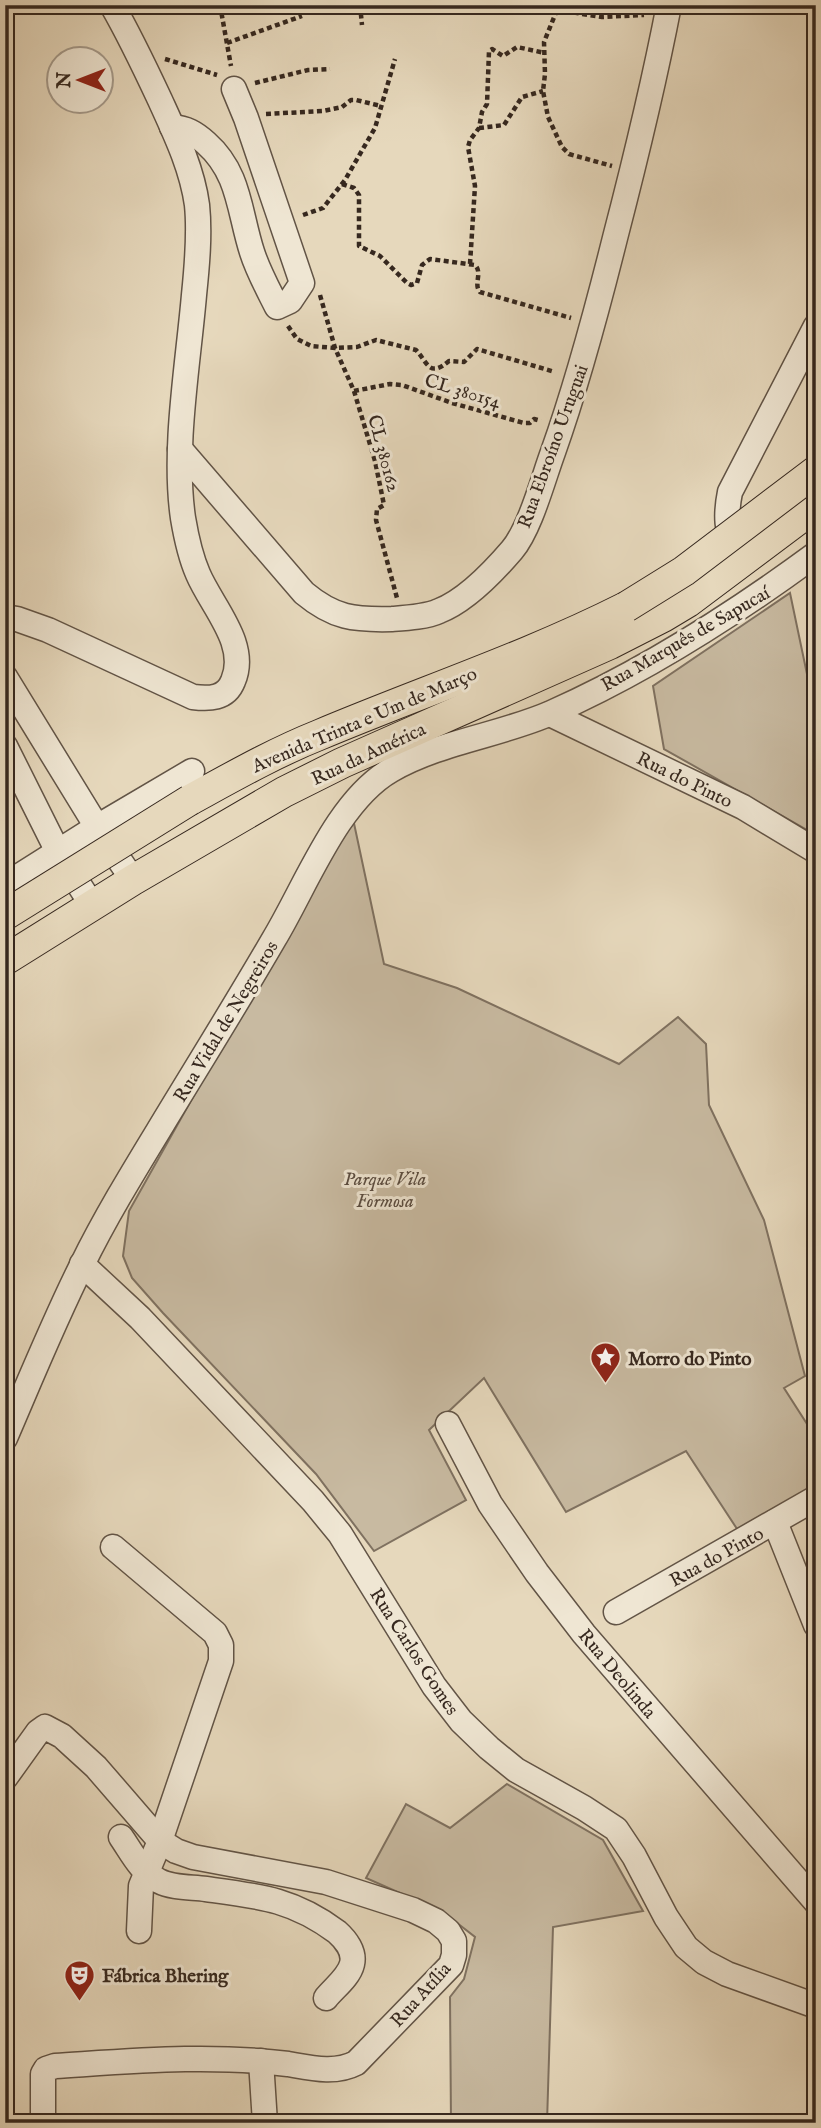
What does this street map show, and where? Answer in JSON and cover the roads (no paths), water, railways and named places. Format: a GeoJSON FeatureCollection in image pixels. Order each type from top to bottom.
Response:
{"type":"FeatureCollection","features":[{"type":"Feature","properties":{"kind":"main road","name":"Avenida Trinta e Um de Março"},"geometry":{"type":"LineString","coordinates":[[5,915],[191,785],[261,762],[316,736],[576,631],[626,607],[684,571],[816,471]]}},
{"type":"Feature","properties":{"kind":"main road","name":"Rua da América"},"geometry":{"type":"LineString","coordinates":[[5,960],[250,810],[331,769],[610,644],[663,617],[688,602],[816,506]]}},
{"type":"Feature","properties":{"kind":"street"},"geometry":{"type":"LineString","coordinates":[[5,617],[48,630],[193,697],[211,699],[222,695],[232,684],[238,664],[230,632],[197,573],[183,517],[180,449],[197,265],[197,213],[191,177],[172,127],[131,37],[112,5]]}},
{"type":"Feature","properties":{"kind":"street","name":"Rua Ebroíno Uruguai"},"geometry":{"type":"LineString","coordinates":[[180,449],[304,593],[333,613],[353,619],[402,619],[433,614],[474,589],[514,548],[532,512],[562,426],[588,345],[633,171],[662,10]]}},
{"type":"Feature","properties":{"kind":"street"},"geometry":{"type":"LineString","coordinates":[[172,127],[184,128],[196,134],[225,163],[233,181],[253,254],[277,307],[290,301],[302,283],[239,100]]}},
{"type":"Feature","properties":{"kind":"street"},"geometry":{"type":"LineString","coordinates":[[738,563],[727,528],[726,512],[730,492],[816,326]]}},
{"type":"Feature","properties":{"kind":"street","name":"Rua Marquês de Sapucaí"},"geometry":{"type":"LineString","coordinates":[[550,714],[638,669],[737,611],[816,554]]}},
{"type":"Feature","properties":{"kind":"street"},"geometry":{"type":"LineString","coordinates":[[5,677],[97,827],[133,880]]}},
{"type":"Feature","properties":{"kind":"street","name":"Rua do Pinto"},"geometry":{"type":"LineString","coordinates":[[550,714],[743,807],[816,851]]}},
{"type":"Feature","properties":{"kind":"street","name":"Rua Vidal de Negreiros"},"geometry":{"type":"LineString","coordinates":[[5,1438],[82,1264],[116,1201],[279,932],[333,832],[349,808],[368,787],[391,770],[424,756],[550,714]]}},
{"type":"Feature","properties":{"kind":"street"},"geometry":{"type":"LineString","coordinates":[[5,746],[58,852],[92,905]]}},
{"type":"Feature","properties":{"kind":"street"},"geometry":{"type":"LineString","coordinates":[[5,885],[97,827],[191,785]]}},
{"type":"Feature","properties":{"kind":"street","name":"Rua Carlos Gomes"},"geometry":{"type":"LineString","coordinates":[[82,1264],[140,1318],[313,1501],[340,1534],[434,1686],[461,1721],[516,1770],[616,1829],[634,1856],[666,1917],[686,1947],[704,1962],[727,1975],[816,2006]]}},
{"type":"Feature","properties":{"kind":"street","name":"Rua Deolinda"},"geometry":{"type":"LineString","coordinates":[[448,1424],[490,1504],[584,1634],[816,1902]]}},
{"type":"Feature","properties":{"kind":"street","name":"Rua do Pinto"},"geometry":{"type":"LineString","coordinates":[[616,1612],[816,1498]]}},
{"type":"Feature","properties":{"kind":"street"},"geometry":{"type":"LineString","coordinates":[[775,1522],[816,1625]]}},
{"type":"Feature","properties":{"kind":"street"},"geometry":{"type":"LineString","coordinates":[[114,1547],[215,1633],[221,1644],[221,1661],[160,1841],[141,1886],[139,1931]]}},
{"type":"Feature","properties":{"kind":"street","name":"Rua Atília"},"geometry":{"type":"LineString","coordinates":[[5,1778],[38,1732],[45,1727],[62,1736],[96,1767],[160,1841],[176,1852],[326,1882],[413,1910],[436,1921],[448,1931],[453,1941],[454,1955],[451,1965],[356,2063],[347,2068],[193,2057],[50,2067],[42,2079],[43,2123]]}},
{"type":"Feature","properties":{"kind":"street"},"geometry":{"type":"LineString","coordinates":[[121,1837],[146,1873],[161,1882],[266,1897],[324,1923],[343,1937],[351,1949],[353,1961],[349,1971],[326,1998]]}},
{"type":"Feature","properties":{"kind":"street"},"geometry":{"type":"LineString","coordinates":[[261,2061],[265,2123]]}},
{"type":"Feature","properties":{"kind":"place","name":"Morro do Pinto"},"geometry":{"type":"Point","coordinates":[605,1385]}},
{"type":"Feature","properties":{"kind":"place","name":"Fábrica Bhering"},"geometry":{"type":"Point","coordinates":[79,2002]}},
{"type":"Feature","properties":{"kind":"park label","name":"Parque Vila Formosa"},"geometry":{"type":"Point","coordinates":[385,1189]}}]}
